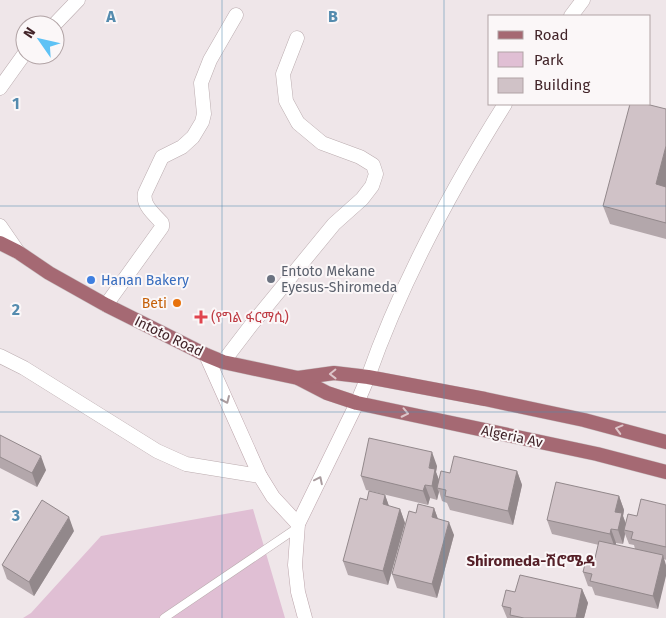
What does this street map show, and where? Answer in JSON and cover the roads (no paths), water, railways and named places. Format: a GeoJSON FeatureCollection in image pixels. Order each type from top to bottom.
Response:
{"type":"FeatureCollection","features":[{"type":"Feature","properties":{"kind":"main road","name":"Intoto Road"},"geometry":{"type":"LineString","coordinates":[[0,243],[106,305],[206,355],[223,362],[298,378]]}},
{"type":"Feature","properties":{"kind":"main road"},"geometry":{"type":"LineString","coordinates":[[298,378],[334,373],[368,377],[485,398],[584,420],[666,442]]}},
{"type":"Feature","properties":{"kind":"main road","name":"Algeria Av"},"geometry":{"type":"LineString","coordinates":[[298,378],[327,393],[357,403],[597,454],[666,472]]}},
{"type":"Feature","properties":{"kind":"street"},"geometry":{"type":"LineString","coordinates":[[64,15],[78,0]]}},
{"type":"Feature","properties":{"kind":"street"},"geometry":{"type":"LineString","coordinates":[[572,15],[583,0]]}},
{"type":"Feature","properties":{"kind":"street"},"geometry":{"type":"LineString","coordinates":[[106,305],[162,227],[162,223],[146,205],[143,199],[145,193],[162,157],[182,148],[194,137],[202,122],[204,114],[201,83],[236,15]]}},
{"type":"Feature","properties":{"kind":"street"},"geometry":{"type":"LineString","coordinates":[[223,362],[334,224],[362,199],[372,186],[376,174],[373,165],[360,157],[322,143],[298,122],[286,101],[283,74],[297,38]]}},
{"type":"Feature","properties":{"kind":"street"},"geometry":{"type":"LineString","coordinates":[[0,88],[16,65]]}},
{"type":"Feature","properties":{"kind":"street"},"geometry":{"type":"LineString","coordinates":[[305,618],[298,592],[295,565],[297,526],[357,403],[393,313],[441,211],[504,105]]}},
{"type":"Feature","properties":{"kind":"street"},"geometry":{"type":"LineString","coordinates":[[0,226],[18,252]]}},
{"type":"Feature","properties":{"kind":"street"},"geometry":{"type":"LineString","coordinates":[[206,355],[260,476],[272,497],[297,526]]}},
{"type":"Feature","properties":{"kind":"street"},"geometry":{"type":"LineString","coordinates":[[0,356],[24,368],[157,451],[186,464],[260,476]]}},
{"type":"Feature","properties":{"kind":"lane"},"geometry":{"type":"LineString","coordinates":[[164,618],[297,526]]}},
{"type":"Feature","properties":{"kind":"place","name":"Entoto Mekane Eyesus-Shiromeda"},"geometry":{"type":"Point","coordinates":[271,279]}},
{"type":"Feature","properties":{"kind":"place","name":"Hanan Bakery"},"geometry":{"type":"Point","coordinates":[91,280]}},
{"type":"Feature","properties":{"kind":"place","name":"Beti"},"geometry":{"type":"Point","coordinates":[177,303]}},
{"type":"Feature","properties":{"kind":"place","name":"(የግል ፋርማሲ)"},"geometry":{"type":"Point","coordinates":[201,317]}},
{"type":"Feature","properties":{"kind":"district","name":"Shiromeda-ሽሮሜዳ"},"geometry":{"type":"Point","coordinates":[531,561]}}]}
